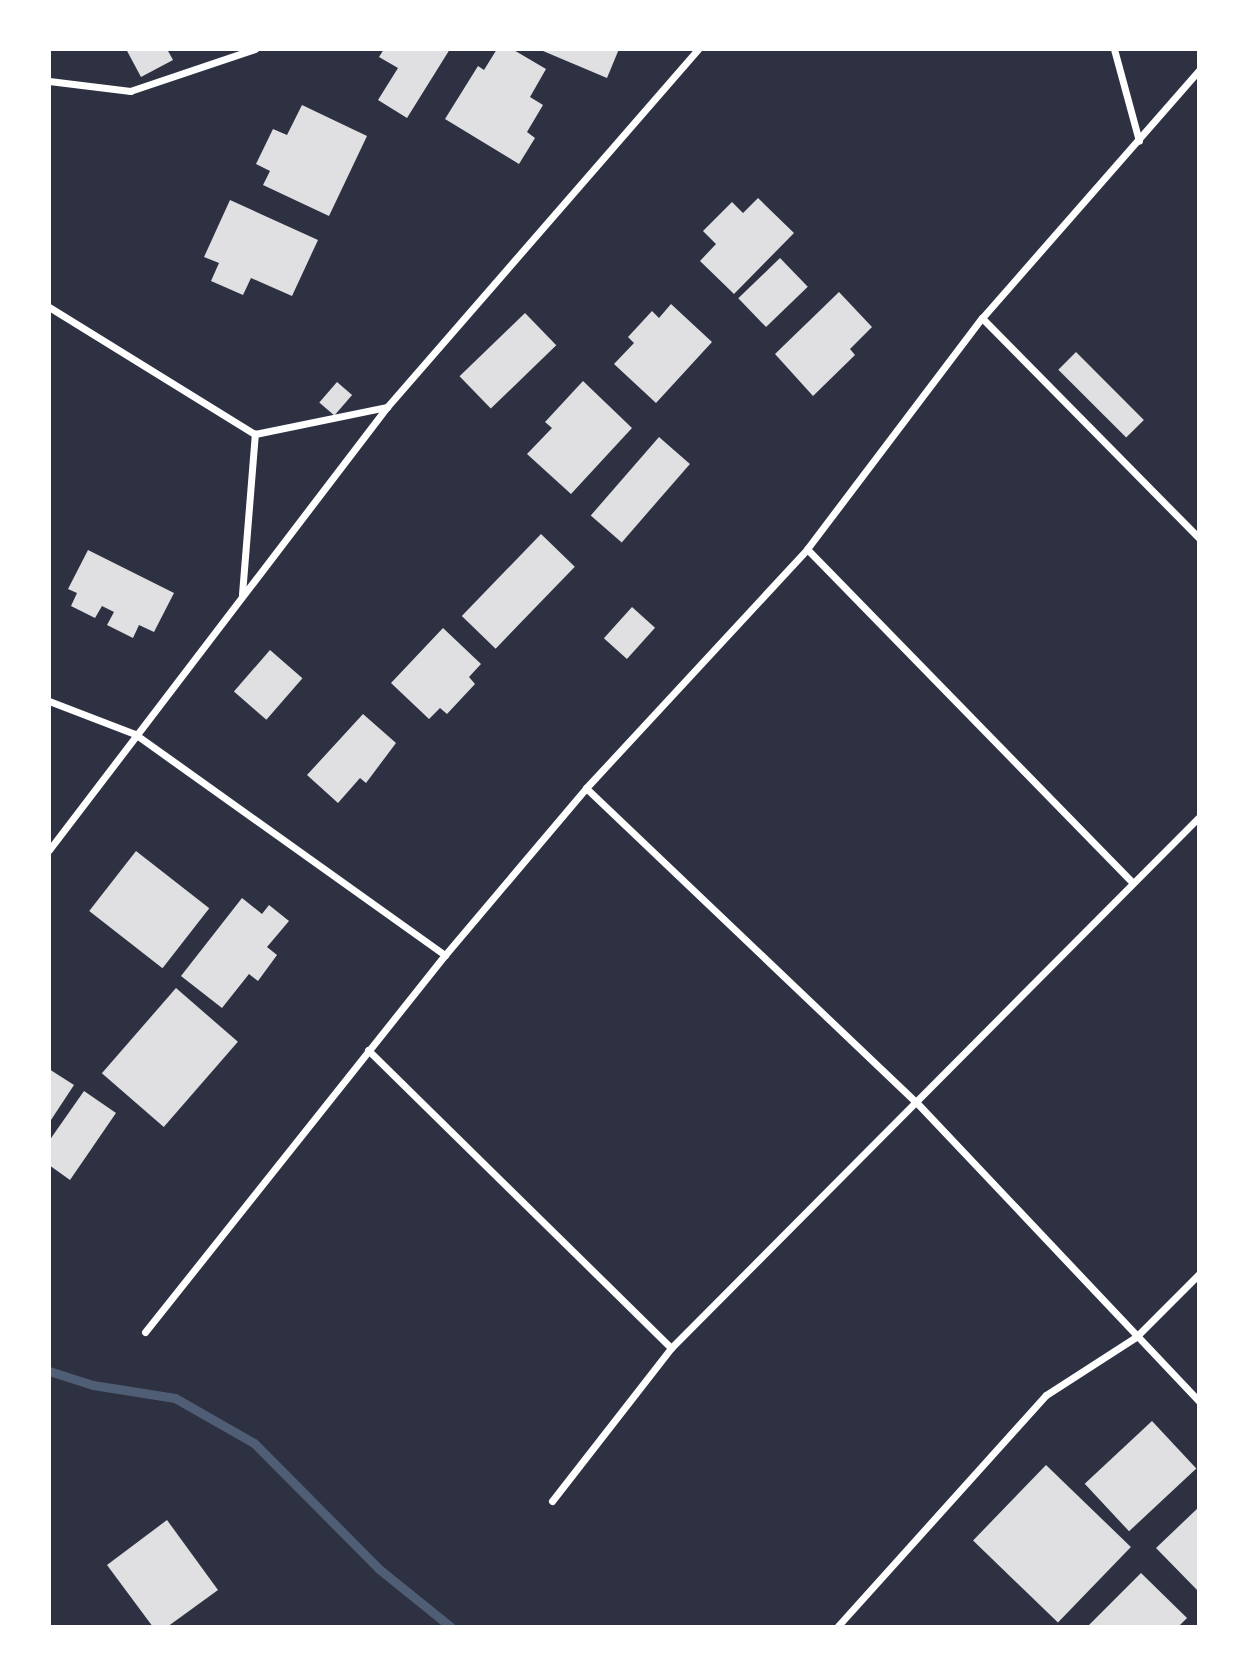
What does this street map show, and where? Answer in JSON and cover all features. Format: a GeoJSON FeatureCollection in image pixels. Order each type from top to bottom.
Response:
{"type":"FeatureCollection","features":[{"type":"Feature","properties":{"kind":"street"},"geometry":{"type":"LineString","coordinates":[[49,81],[130,91],[255,49]]}},
{"type":"Feature","properties":{"kind":"street"},"geometry":{"type":"LineString","coordinates":[[49,850],[387,407],[698,49]]}},
{"type":"Feature","properties":{"kind":"street"},"geometry":{"type":"LineString","coordinates":[[1114,49],[1139,141]]}},
{"type":"Feature","properties":{"kind":"street"},"geometry":{"type":"LineString","coordinates":[[145,1332],[444,956],[586,788],[807,549],[982,318],[1199,70]]}},
{"type":"Feature","properties":{"kind":"street"},"geometry":{"type":"LineString","coordinates":[[49,307],[255,435],[387,407]]}},
{"type":"Feature","properties":{"kind":"street"},"geometry":{"type":"LineString","coordinates":[[982,318],[1199,538]]}},
{"type":"Feature","properties":{"kind":"street"},"geometry":{"type":"LineString","coordinates":[[242,595],[255,435]]}},
{"type":"Feature","properties":{"kind":"street"},"geometry":{"type":"LineString","coordinates":[[807,549],[1132,882]]}},
{"type":"Feature","properties":{"kind":"street"},"geometry":{"type":"LineString","coordinates":[[49,701],[135,734],[444,956]]}},
{"type":"Feature","properties":{"kind":"street"},"geometry":{"type":"LineString","coordinates":[[586,788],[917,1103],[1199,1401]]}},
{"type":"Feature","properties":{"kind":"street"},"geometry":{"type":"LineString","coordinates":[[552,1501],[671,1348],[1199,817]]}},
{"type":"Feature","properties":{"kind":"street"},"geometry":{"type":"LineString","coordinates":[[368,1050],[671,1348]]}},
{"type":"Feature","properties":{"kind":"street"},"geometry":{"type":"LineString","coordinates":[[837,1627],[1046,1395],[1136,1337],[1199,1274]]}},
{"type":"Feature","properties":{"kind":"building"},"geometry":{"type":"Polygon","coordinates":[[[126,49],[167,49],[173,60],[141,77],[126,49]]]}},
{"type":"Feature","properties":{"kind":"building"},"geometry":{"type":"Polygon","coordinates":[[[384,49],[450,49],[407,118],[378,100],[398,68],[379,57],[384,49]]]}},
{"type":"Feature","properties":{"kind":"building"},"geometry":{"type":"Polygon","coordinates":[[[497,49],[512,49],[546,69],[530,97],[543,105],[527,132],[535,138],[519,164],[445,119],[478,66],[484,70],[497,49]]]}},
{"type":"Feature","properties":{"kind":"building"},"geometry":{"type":"Polygon","coordinates":[[[619,49],[607,78],[543,51],[619,49]]]}},
{"type":"Feature","properties":{"kind":"building"},"geometry":{"type":"Polygon","coordinates":[[[302,105],[367,136],[329,216],[263,185],[270,171],[256,164],[273,129],[287,135],[302,105]]]}},
{"type":"Feature","properties":{"kind":"building"},"geometry":{"type":"Polygon","coordinates":[[[758,198],[794,233],[734,294],[700,261],[716,244],[703,231],[732,202],[743,213],[758,198]]]}},
{"type":"Feature","properties":{"kind":"building"},"geometry":{"type":"Polygon","coordinates":[[[230,200],[318,240],[292,296],[251,278],[243,295],[211,281],[219,263],[204,257],[230,200]]]}},
{"type":"Feature","properties":{"kind":"building"},"geometry":{"type":"Polygon","coordinates":[[[780,258],[808,287],[766,327],[738,298],[780,258]]]}},
{"type":"Feature","properties":{"kind":"building"},"geometry":{"type":"Polygon","coordinates":[[[839,292],[872,327],[850,349],[855,355],[813,396],[775,354],[839,292]]]}},
{"type":"Feature","properties":{"kind":"building"},"geometry":{"type":"Polygon","coordinates":[[[671,304],[712,342],[656,403],[614,364],[634,343],[628,337],[652,311],[659,318],[671,304]]]}},
{"type":"Feature","properties":{"kind":"building"},"geometry":{"type":"Polygon","coordinates":[[[525,313],[556,345],[491,409],[460,376],[525,313]]]}},
{"type":"Feature","properties":{"kind":"building"},"geometry":{"type":"Polygon","coordinates":[[[1076,352],[1144,420],[1126,438],[1058,370],[1076,352]]]}},
{"type":"Feature","properties":{"kind":"building"},"geometry":{"type":"Polygon","coordinates":[[[583,381],[632,428],[571,494],[527,454],[552,428],[545,422],[583,381]]]}},
{"type":"Feature","properties":{"kind":"building"},"geometry":{"type":"Polygon","coordinates":[[[337,382],[352,395],[334,415],[319,402],[337,382]]]}},
{"type":"Feature","properties":{"kind":"building"},"geometry":{"type":"Polygon","coordinates":[[[659,437],[690,464],[622,542],[591,515],[659,437]]]}},
{"type":"Feature","properties":{"kind":"building"},"geometry":{"type":"Polygon","coordinates":[[[541,534],[575,567],[496,649],[462,616],[541,534]]]}},
{"type":"Feature","properties":{"kind":"building"},"geometry":{"type":"Polygon","coordinates":[[[88,550],[174,593],[154,632],[139,625],[133,638],[107,625],[114,612],[102,606],[95,618],[71,606],[77,593],[68,589],[88,550]]]}},
{"type":"Feature","properties":{"kind":"building"},"geometry":{"type":"Polygon","coordinates":[[[632,607],[655,628],[627,659],[604,638],[632,607]]]}},
{"type":"Feature","properties":{"kind":"building"},"geometry":{"type":"Polygon","coordinates":[[[443,628],[481,664],[469,677],[475,684],[447,714],[440,708],[429,719],[391,683],[443,628]]]}},
{"type":"Feature","properties":{"kind":"building"},"geometry":{"type":"Polygon","coordinates":[[[270,650],[302,678],[266,720],[234,692],[270,650]]]}},
{"type":"Feature","properties":{"kind":"building"},"geometry":{"type":"Polygon","coordinates":[[[363,714],[396,743],[366,783],[360,778],[338,803],[307,775],[363,714]]]}},
{"type":"Feature","properties":{"kind":"building"},"geometry":{"type":"Polygon","coordinates":[[[136,851],[209,908],[162,968],[89,911],[136,851]]]}},
{"type":"Feature","properties":{"kind":"building"},"geometry":{"type":"Polygon","coordinates":[[[242,898],[262,914],[269,905],[289,921],[267,947],[277,955],[258,981],[249,974],[222,1008],[181,976],[242,898]]]}},
{"type":"Feature","properties":{"kind":"building"},"geometry":{"type":"Polygon","coordinates":[[[176,988],[238,1042],[164,1127],[102,1073],[176,988]]]}},
{"type":"Feature","properties":{"kind":"building"},"geometry":{"type":"Polygon","coordinates":[[[49,1069],[74,1085],[49,1123],[49,1069]]]}},
{"type":"Feature","properties":{"kind":"building"},"geometry":{"type":"Polygon","coordinates":[[[84,1091],[116,1113],[70,1180],[49,1165],[49,1141],[84,1091]]]}},
{"type":"Feature","properties":{"kind":"building"},"geometry":{"type":"Polygon","coordinates":[[[1152,1421],[1196,1469],[1129,1531],[1085,1484],[1152,1421]]]}},
{"type":"Feature","properties":{"kind":"building"},"geometry":{"type":"Polygon","coordinates":[[[1046,1465],[1131,1547],[1058,1623],[973,1541],[1046,1465]]]}},
{"type":"Feature","properties":{"kind":"building"},"geometry":{"type":"Polygon","coordinates":[[[1199,1507],[1199,1592],[1156,1548],[1199,1507]]]}},
{"type":"Feature","properties":{"kind":"building"},"geometry":{"type":"Polygon","coordinates":[[[167,1520],[218,1590],[167,1627],[153,1627],[107,1565],[167,1520]]]}},
{"type":"Feature","properties":{"kind":"building"},"geometry":{"type":"Polygon","coordinates":[[[1141,1573],[1187,1618],[1178,1627],[1087,1627],[1141,1573]]]}},
{"type":"Feature","properties":{"kind":"waterway"},"geometry":{"type":"LineString","coordinates":[[49,1371],[93,1385],[175,1398],[254,1443],[379,1569],[451,1627]]}}]}
